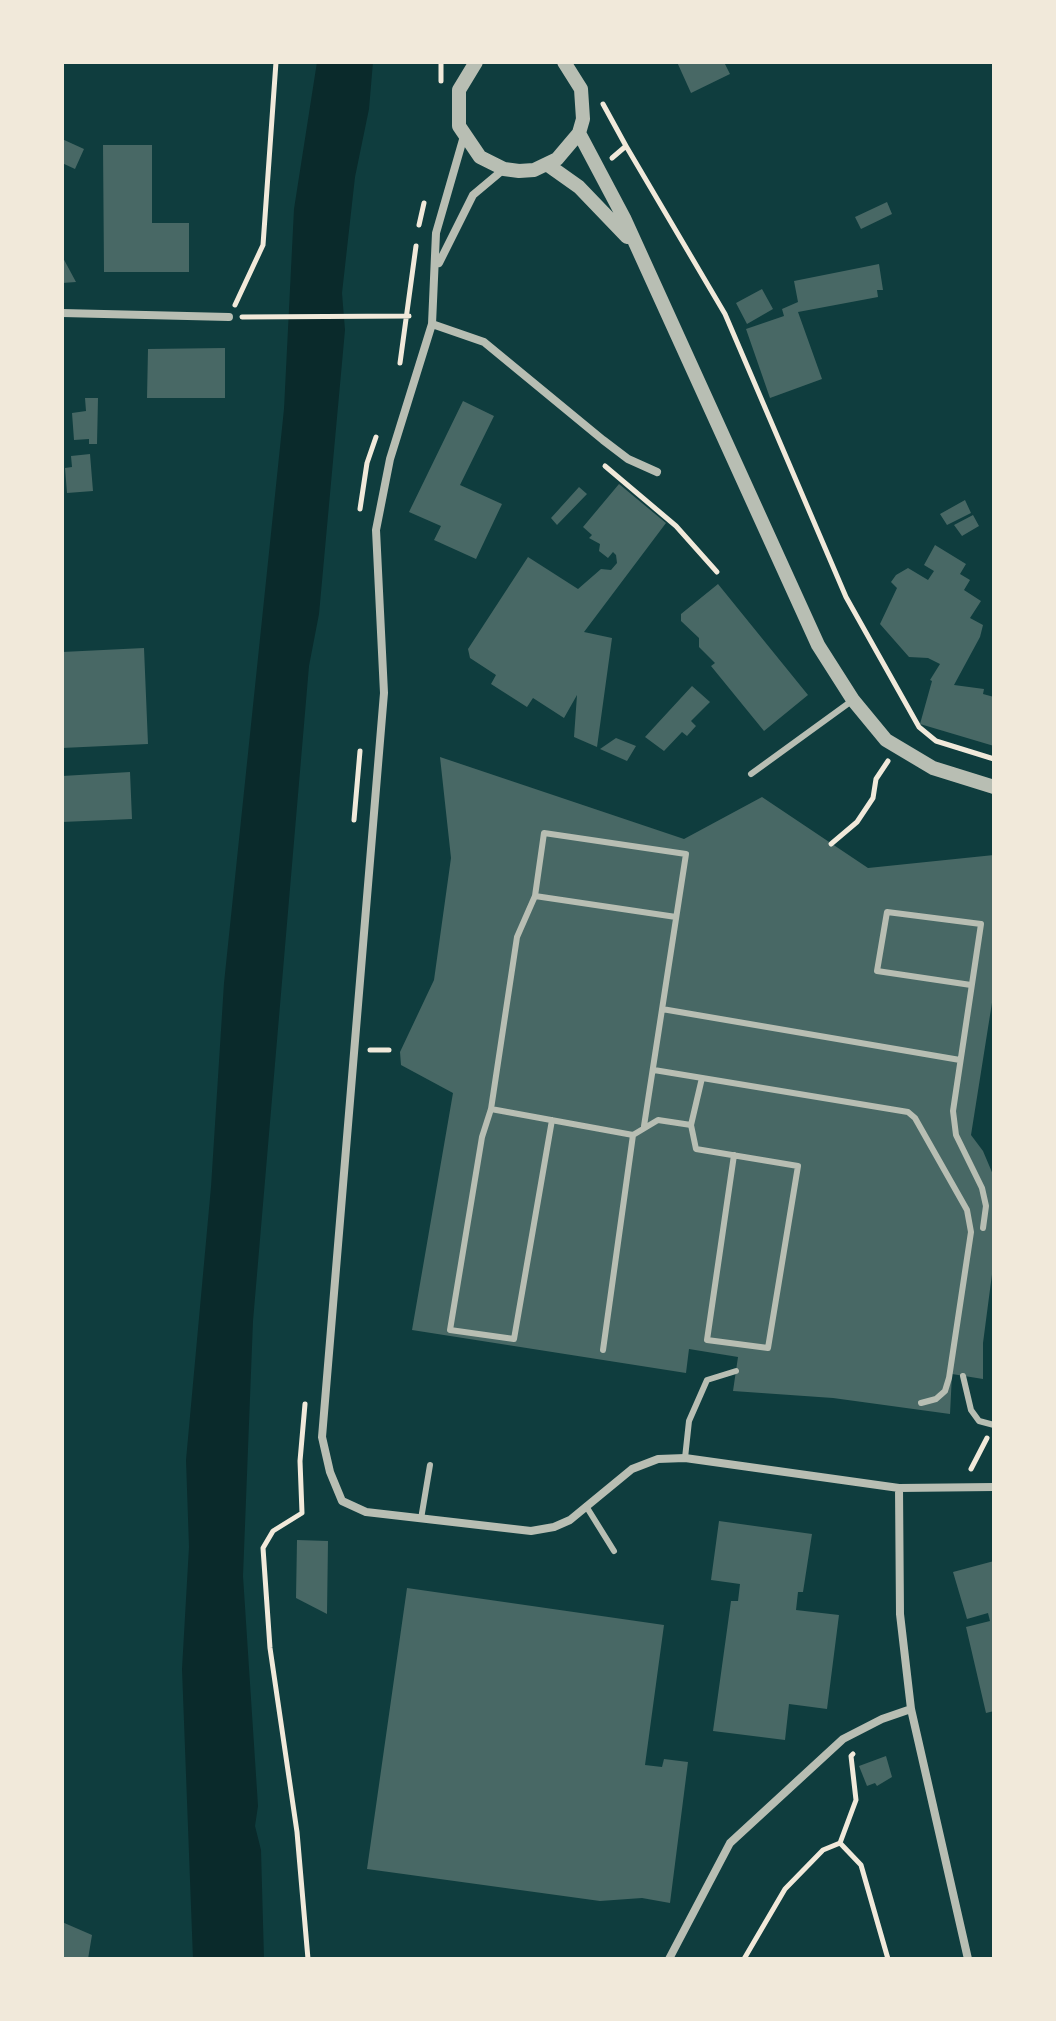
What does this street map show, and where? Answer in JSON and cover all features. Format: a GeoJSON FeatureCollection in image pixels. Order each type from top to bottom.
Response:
{"type":"FeatureCollection","features":[{"type":"Feature","properties":{"kind":"street"},"geometry":{"type":"LineString","coordinates":[[470,64],[457,102],[464,136],[480,157],[504,169],[519,171],[548,165],[566,152],[579,133],[583,119],[581,89],[564,62]]}},
{"type":"Feature","properties":{"kind":"street"},"geometry":{"type":"LineString","coordinates":[[579,133],[633,243],[818,645],[853,700],[886,740],[933,768],[994,787]]}},
{"type":"Feature","properties":{"kind":"street"},"geometry":{"type":"LineString","coordinates":[[464,136],[440,213],[432,324],[390,459],[376,530],[384,693],[322,1437],[342,1501],[366,1512],[531,1531],[554,1527],[632,1469],[658,1459],[685,1458],[899,1488],[994,1487]]}},
{"type":"Feature","properties":{"kind":"street"},"geometry":{"type":"LineString","coordinates":[[548,165],[579,187],[633,243]]}},
{"type":"Feature","properties":{"kind":"street"},"geometry":{"type":"LineString","coordinates":[[436,271],[446,242],[473,195],[504,169]]}},
{"type":"Feature","properties":{"kind":"street"},"geometry":{"type":"LineString","coordinates":[[62,313],[229,317]]}},
{"type":"Feature","properties":{"kind":"street"},"geometry":{"type":"LineString","coordinates":[[432,324],[484,342],[628,459],[657,472]]}},
{"type":"Feature","properties":{"kind":"street"},"geometry":{"type":"LineString","coordinates":[[899,1488],[900,1614],[911,1709],[968,1959]]}},
{"type":"Feature","properties":{"kind":"street"},"geometry":{"type":"LineString","coordinates":[[669,1959],[730,1843],[843,1739],[882,1719],[911,1709]]}},
{"type":"Feature","properties":{"kind":"lane"},"geometry":{"type":"LineString","coordinates":[[751,774],[853,700]]}},
{"type":"Feature","properties":{"kind":"lane"},"geometry":{"type":"LineString","coordinates":[[552,1120],[514,1339],[450,1330],[482,1137],[491,1109],[517,937],[535,896],[544,833],[686,854],[644,1126]]}},
{"type":"Feature","properties":{"kind":"lane"},"geometry":{"type":"LineString","coordinates":[[535,896],[676,917]]}},
{"type":"Feature","properties":{"kind":"lane"},"geometry":{"type":"LineString","coordinates":[[971,985],[877,971],[887,912],[981,924],[953,1111],[956,1135],[982,1188],[986,1206],[983,1228]]}},
{"type":"Feature","properties":{"kind":"lane"},"geometry":{"type":"LineString","coordinates":[[662,1009],[960,1060]]}},
{"type":"Feature","properties":{"kind":"lane"},"geometry":{"type":"LineString","coordinates":[[654,1070],[908,1112],[915,1118],[967,1210],[971,1232],[949,1378],[945,1391],[936,1399],[921,1403]]}},
{"type":"Feature","properties":{"kind":"lane"},"geometry":{"type":"LineString","coordinates":[[702,1078],[691,1125],[696,1149],[734,1155],[798,1166],[768,1348],[707,1340],[734,1155]]}},
{"type":"Feature","properties":{"kind":"lane"},"geometry":{"type":"LineString","coordinates":[[491,1109],[633,1135]]}},
{"type":"Feature","properties":{"kind":"lane"},"geometry":{"type":"LineString","coordinates":[[603,1350],[633,1135],[658,1120],[691,1125]]}},
{"type":"Feature","properties":{"kind":"lane"},"geometry":{"type":"LineString","coordinates":[[685,1458],[689,1421],[707,1380],[736,1371]]}},
{"type":"Feature","properties":{"kind":"lane"},"geometry":{"type":"LineString","coordinates":[[963,1376],[971,1410],[979,1421],[994,1425]]}},
{"type":"Feature","properties":{"kind":"lane"},"geometry":{"type":"LineString","coordinates":[[421,1519],[430,1465]]}},
{"type":"Feature","properties":{"kind":"lane"},"geometry":{"type":"LineString","coordinates":[[586,1506],[614,1551]]}},
{"type":"Feature","properties":{"kind":"path"},"geometry":{"type":"LineString","coordinates":[[276,62],[263,245],[229,317],[409,316]]}},
{"type":"Feature","properties":{"kind":"path"},"geometry":{"type":"LineString","coordinates":[[440,90],[441,62]]}},
{"type":"Feature","properties":{"kind":"path"},"geometry":{"type":"LineString","coordinates":[[602,98],[626,146],[725,314],[846,597],[919,727],[936,741],[994,759]]}},
{"type":"Feature","properties":{"kind":"path"},"geometry":{"type":"LineString","coordinates":[[603,165],[626,146]]}},
{"type":"Feature","properties":{"kind":"path"},"geometry":{"type":"LineString","coordinates":[[418,229],[429,188]]}},
{"type":"Feature","properties":{"kind":"path"},"geometry":{"type":"LineString","coordinates":[[396,376],[409,316],[417,242]]}},
{"type":"Feature","properties":{"kind":"path"},"geometry":{"type":"LineString","coordinates":[[359,517],[367,463],[380,428]]}},
{"type":"Feature","properties":{"kind":"path"},"geometry":{"type":"LineString","coordinates":[[353,831],[361,739]]}},
{"type":"Feature","properties":{"kind":"path"},"geometry":{"type":"LineString","coordinates":[[831,844],[857,822],[873,798],[876,779]]}},
{"type":"Feature","properties":{"kind":"path"},"geometry":{"type":"LineString","coordinates":[[305,1401],[300,1461],[302,1513],[273,1531],[263,1548],[270,1648],[297,1832],[308,1959]]}},
{"type":"Feature","properties":{"kind":"path"},"geometry":{"type":"LineString","coordinates":[[971,1469],[989,1436]]}},
{"type":"Feature","properties":{"kind":"path"},"geometry":{"type":"LineString","coordinates":[[744,1959],[785,1889],[823,1850],[840,1843],[856,1800],[851,1756],[864,1749]]}},
{"type":"Feature","properties":{"kind":"path"},"geometry":{"type":"LineString","coordinates":[[840,1843],[861,1865],[888,1959]]}},
{"type":"Feature","properties":{"kind":"water"},"geometry":{"type":"Polygon","coordinates":[[[317,62],[373,62],[369,109],[355,177],[342,293],[345,330],[319,614],[309,666],[253,1321],[243,1576],[258,1806],[255,1826],[261,1850],[264,1959],[193,1959],[182,1669],[189,1547],[186,1460],[211,1187],[224,983],[284,409],[294,209],[317,62]]]}},
{"type":"Feature","properties":{"kind":"building"},"geometry":{"type":"Polygon","coordinates":[[[677,62],[724,62],[730,74],[691,93],[677,62]]]}},
{"type":"Feature","properties":{"kind":"building"},"geometry":{"type":"Polygon","coordinates":[[[62,139],[84,149],[75,169],[62,163],[62,139]]]}},
{"type":"Feature","properties":{"kind":"building"},"geometry":{"type":"Polygon","coordinates":[[[103,145],[152,145],[152,223],[189,223],[189,272],[104,272],[103,145]]]}},
{"type":"Feature","properties":{"kind":"building"},"geometry":{"type":"Polygon","coordinates":[[[887,202],[892,214],[861,229],[855,217],[887,202]]]}},
{"type":"Feature","properties":{"kind":"building"},"geometry":{"type":"Polygon","coordinates":[[[62,256],[76,282],[62,283],[62,256]]]}},
{"type":"Feature","properties":{"kind":"building"},"geometry":{"type":"Polygon","coordinates":[[[879,264],[883,290],[877,290],[878,297],[798,312],[822,379],[770,398],[746,329],[784,316],[782,309],[798,302],[794,281],[879,264]]]}},
{"type":"Feature","properties":{"kind":"building"},"geometry":{"type":"Polygon","coordinates":[[[762,289],[773,309],[747,324],[736,303],[762,289]]]}},
{"type":"Feature","properties":{"kind":"building"},"geometry":{"type":"Polygon","coordinates":[[[225,348],[225,398],[147,398],[148,349],[225,348]]]}},
{"type":"Feature","properties":{"kind":"building"},"geometry":{"type":"Polygon","coordinates":[[[85,398],[98,398],[97,444],[89,444],[89,439],[74,440],[72,413],[86,411],[85,398]]]}},
{"type":"Feature","properties":{"kind":"building"},"geometry":{"type":"Polygon","coordinates":[[[463,401],[494,416],[460,485],[502,504],[476,559],[434,540],[441,526],[409,512],[463,401]]]}},
{"type":"Feature","properties":{"kind":"building"},"geometry":{"type":"Polygon","coordinates":[[[90,454],[93,491],[67,493],[65,468],[72,467],[71,456],[90,454]]]}},
{"type":"Feature","properties":{"kind":"building"},"geometry":{"type":"Polygon","coordinates":[[[619,484],[666,523],[584,632],[612,638],[597,747],[574,737],[577,695],[564,718],[533,698],[527,707],[491,684],[496,675],[470,658],[468,649],[528,557],[578,589],[601,569],[611,570],[617,563],[616,555],[613,552],[608,558],[599,551],[600,544],[589,538],[592,535],[583,527],[619,484]]]}},
{"type":"Feature","properties":{"kind":"building"},"geometry":{"type":"Polygon","coordinates":[[[579,487],[587,494],[557,525],[551,518],[579,487]]]}},
{"type":"Feature","properties":{"kind":"building"},"geometry":{"type":"Polygon","coordinates":[[[965,500],[971,513],[947,525],[940,514],[965,500]]]}},
{"type":"Feature","properties":{"kind":"building"},"geometry":{"type":"Polygon","coordinates":[[[973,515],[979,526],[962,536],[954,525],[973,515]]]}},
{"type":"Feature","properties":{"kind":"building"},"geometry":{"type":"Polygon","coordinates":[[[935,545],[966,564],[960,574],[970,580],[964,590],[981,601],[970,618],[983,625],[980,637],[954,685],[984,689],[983,694],[994,697],[994,746],[920,724],[930,680],[940,664],[928,658],[909,657],[880,624],[897,588],[891,582],[908,568],[928,580],[934,571],[924,565],[935,545]]]}},
{"type":"Feature","properties":{"kind":"building"},"geometry":{"type":"Polygon","coordinates":[[[718,584],[808,695],[764,731],[711,666],[715,663],[699,647],[699,638],[681,621],[681,614],[718,584]]]}},
{"type":"Feature","properties":{"kind":"building"},"geometry":{"type":"Polygon","coordinates":[[[144,648],[148,744],[62,748],[62,652],[144,648]]]}},
{"type":"Feature","properties":{"kind":"building"},"geometry":{"type":"Polygon","coordinates":[[[692,686],[710,702],[691,721],[696,726],[687,736],[682,732],[664,751],[645,737],[692,686]]]}},
{"type":"Feature","properties":{"kind":"building"},"geometry":{"type":"Polygon","coordinates":[[[616,738],[636,746],[627,761],[600,749],[616,738]]]}},
{"type":"Feature","properties":{"kind":"building"},"geometry":{"type":"Polygon","coordinates":[[[440,757],[684,839],[762,797],[868,868],[994,855],[994,990],[971,1135],[983,1151],[994,1177],[994,1259],[983,1343],[983,1379],[952,1374],[950,1414],[833,1398],[733,1391],[738,1357],[689,1349],[686,1373],[412,1330],[453,1093],[401,1065],[400,1052],[434,980],[451,858],[440,757]]]}},
{"type":"Feature","properties":{"kind":"building"},"geometry":{"type":"Polygon","coordinates":[[[130,772],[132,819],[62,822],[62,776],[130,772]]]}},
{"type":"Feature","properties":{"kind":"building"},"geometry":{"type":"Polygon","coordinates":[[[719,1521],[812,1534],[803,1592],[798,1592],[796,1610],[839,1615],[827,1709],[789,1704],[785,1740],[713,1731],[731,1601],[738,1601],[740,1584],[711,1580],[719,1521]]]}},
{"type":"Feature","properties":{"kind":"building"},"geometry":{"type":"Polygon","coordinates":[[[297,1540],[328,1541],[327,1614],[296,1598],[297,1540]]]}},
{"type":"Feature","properties":{"kind":"building"},"geometry":{"type":"Polygon","coordinates":[[[994,1561],[994,1711],[986,1713],[966,1627],[990,1621],[988,1613],[967,1619],[953,1572],[994,1561]]]}},
{"type":"Feature","properties":{"kind":"building"},"geometry":{"type":"Polygon","coordinates":[[[407,1588],[664,1625],[645,1765],[662,1767],[664,1759],[688,1762],[670,1903],[642,1898],[600,1901],[367,1869],[407,1588]]]}},
{"type":"Feature","properties":{"kind":"building"},"geometry":{"type":"Polygon","coordinates":[[[886,1756],[892,1777],[877,1786],[875,1783],[867,1786],[859,1766],[886,1756]]]}},
{"type":"Feature","properties":{"kind":"building"},"geometry":{"type":"Polygon","coordinates":[[[62,1922],[92,1935],[88,1959],[62,1959],[62,1922]]]}}]}
